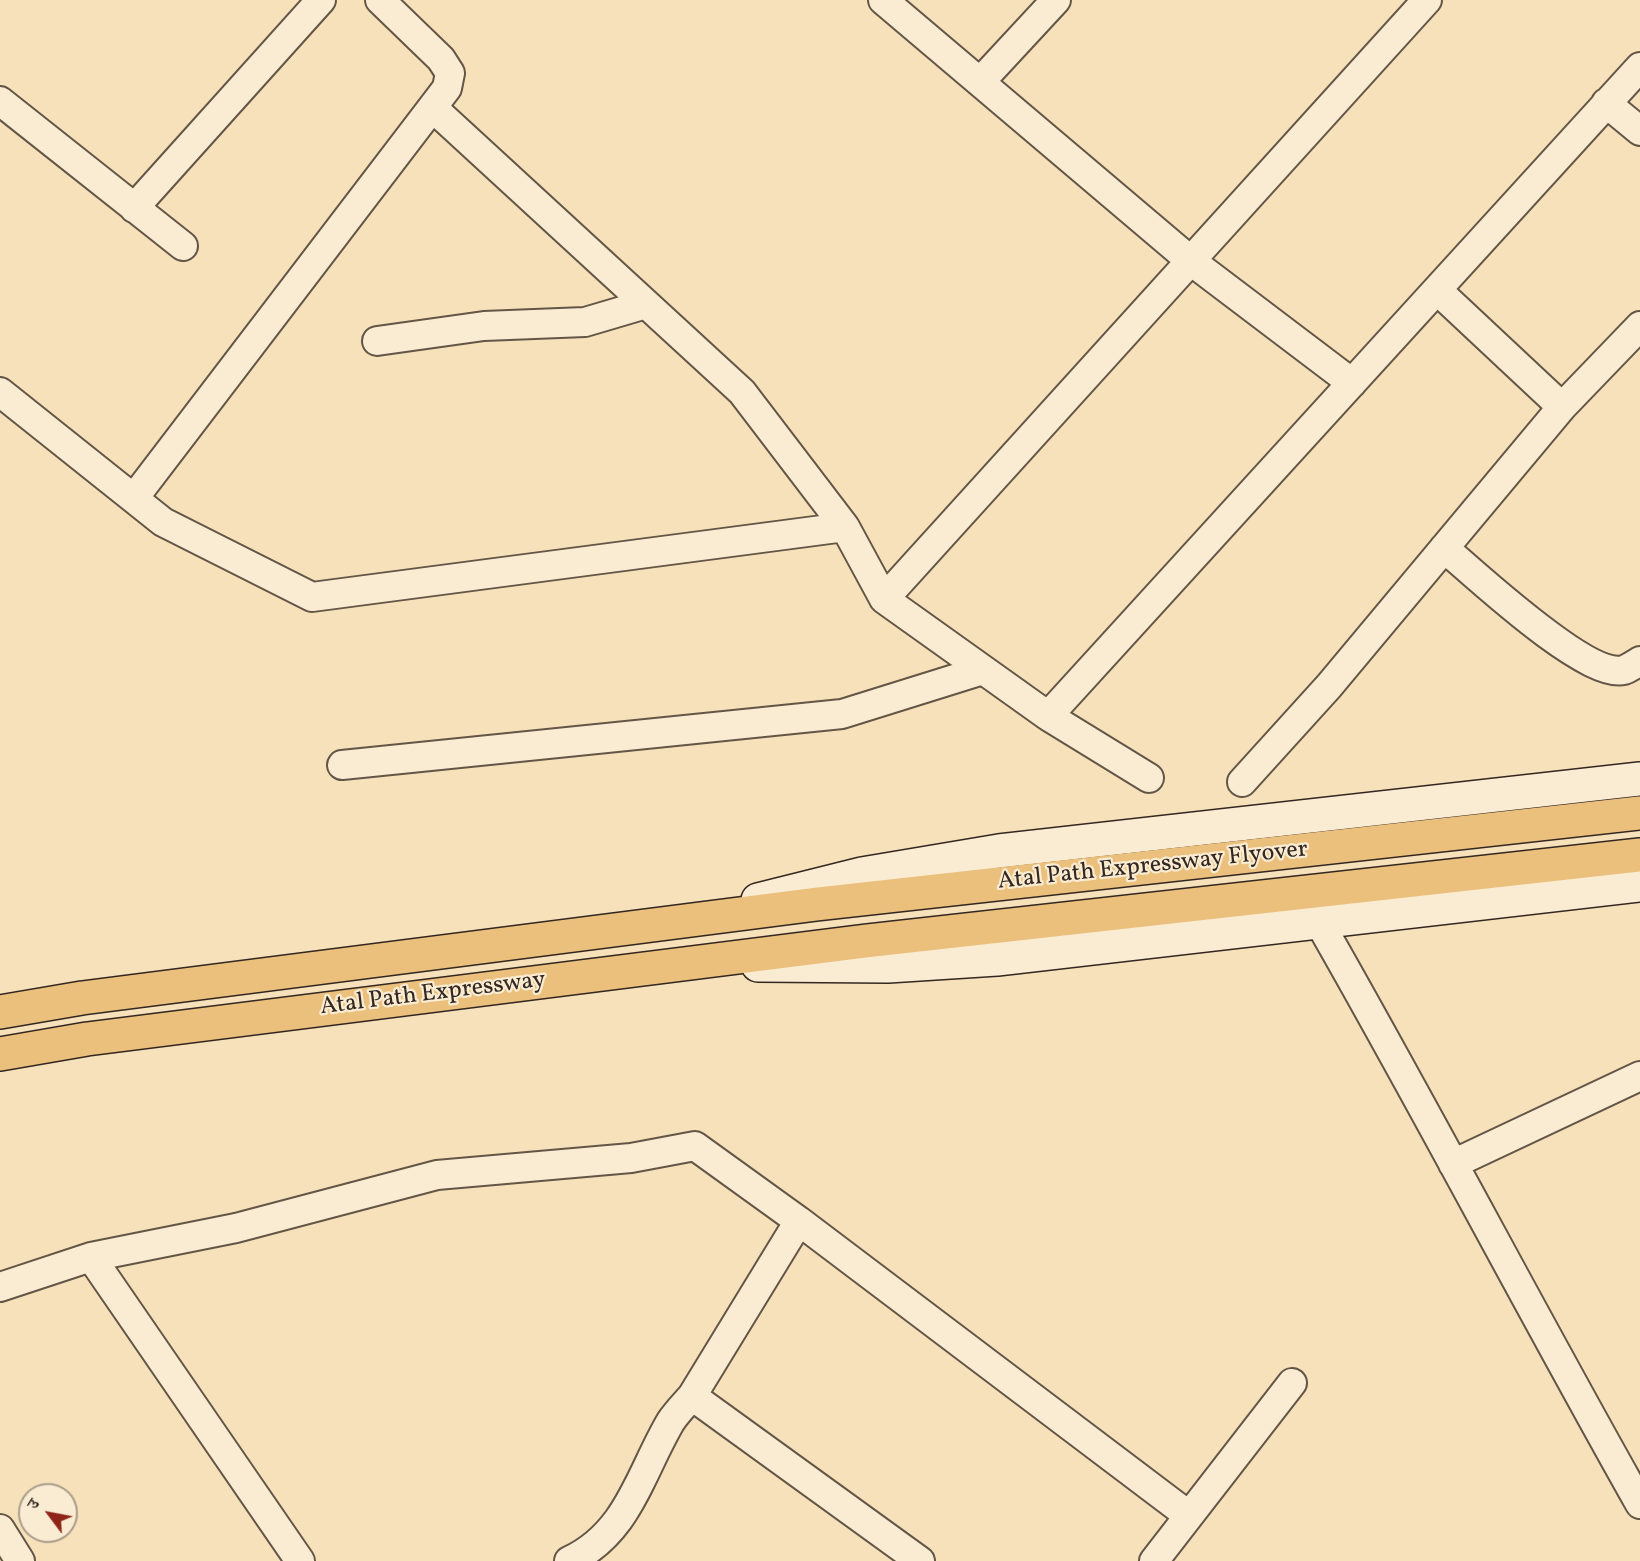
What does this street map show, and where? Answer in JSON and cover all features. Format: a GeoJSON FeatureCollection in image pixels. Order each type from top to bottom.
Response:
{"type":"FeatureCollection","features":[{"type":"Feature","properties":{"kind":"highway","name":"Atal Path Expressway Flyover"},"geometry":{"type":"LineString","coordinates":[[666,924],[866,899],[1640,813]]}},
{"type":"Feature","properties":{"kind":"highway","name":"Atal Path Expressway Flyover"},"geometry":{"type":"LineString","coordinates":[[866,940],[1640,855]]}},
{"type":"Feature","properties":{"kind":"highway","name":"Atal Path Expressway"},"geometry":{"type":"LineString","coordinates":[[0,1012],[82,998],[666,924]]}},
{"type":"Feature","properties":{"kind":"highway","name":"Atal Path Expressway"},"geometry":{"type":"LineString","coordinates":[[0,1054],[87,1039],[866,940]]}},
{"type":"Feature","properties":{"kind":"street"},"geometry":{"type":"LineString","coordinates":[[135,208],[321,0]]}},
{"type":"Feature","properties":{"kind":"street"},"geometry":{"type":"LineString","coordinates":[[134,498],[447,88],[450,73],[441,58],[380,0]]}},
{"type":"Feature","properties":{"kind":"street"},"geometry":{"type":"LineString","coordinates":[[883,0],[1191,261],[1352,383]]}},
{"type":"Feature","properties":{"kind":"street"},"geometry":{"type":"LineString","coordinates":[[980,82],[1056,0]]}},
{"type":"Feature","properties":{"kind":"street"},"geometry":{"type":"LineString","coordinates":[[884,599],[1427,0]]}},
{"type":"Feature","properties":{"kind":"street"},"geometry":{"type":"LineString","coordinates":[[1048,716],[1640,67]]}},
{"type":"Feature","properties":{"kind":"street"},"geometry":{"type":"LineString","coordinates":[[0,101],[183,246]]}},
{"type":"Feature","properties":{"kind":"street"},"geometry":{"type":"LineString","coordinates":[[1606,103],[1640,131]]}},
{"type":"Feature","properties":{"kind":"street"},"geometry":{"type":"LineString","coordinates":[[433,108],[742,392],[845,527],[884,599],[1048,716],[1149,778]]}},
{"type":"Feature","properties":{"kind":"street"},"geometry":{"type":"LineString","coordinates":[[1437,290],[1562,407]]}},
{"type":"Feature","properties":{"kind":"street"},"geometry":{"type":"LineString","coordinates":[[377,340],[484,326],[585,322],[646,303]]}},
{"type":"Feature","properties":{"kind":"street"},"geometry":{"type":"LineString","coordinates":[[1242,782],[1329,686],[1562,407],[1640,326]]}},
{"type":"Feature","properties":{"kind":"street"},"geometry":{"type":"LineString","coordinates":[[0,392],[163,522],[312,597],[845,527]]}},
{"type":"Feature","properties":{"kind":"street"},"geometry":{"type":"LineString","coordinates":[[1444,548],[1550,637],[1599,666],[1623,670],[1640,661]]}},
{"type":"Feature","properties":{"kind":"street"},"geometry":{"type":"LineString","coordinates":[[342,765],[842,714],[984,670]]}},
{"type":"Feature","properties":{"kind":"street"},"geometry":{"type":"LineString","coordinates":[[666,924],[862,874],[999,850],[1640,778]]}},
{"type":"Feature","properties":{"kind":"street"},"geometry":{"type":"LineString","coordinates":[[670,965],[888,966],[986,960],[1640,885]]}},
{"type":"Feature","properties":{"kind":"street"},"geometry":{"type":"LineString","coordinates":[[1319,922],[1387,1040],[1640,1504]]}},
{"type":"Feature","properties":{"kind":"street"},"geometry":{"type":"LineString","coordinates":[[1453,1164],[1640,1076]]}},
{"type":"Feature","properties":{"kind":"street"},"geometry":{"type":"LineString","coordinates":[[0,1287],[91,1257],[236,1228],[437,1175],[631,1158],[695,1146],[799,1221],[1188,1515]]}},
{"type":"Feature","properties":{"kind":"street"},"geometry":{"type":"LineString","coordinates":[[569,1561],[585,1553],[626,1512],[672,1420],[692,1396],[799,1221]]}},
{"type":"Feature","properties":{"kind":"street"},"geometry":{"type":"LineString","coordinates":[[91,1257],[300,1561]]}},
{"type":"Feature","properties":{"kind":"street"},"geometry":{"type":"LineString","coordinates":[[1154,1561],[1292,1383]]}},
{"type":"Feature","properties":{"kind":"street"},"geometry":{"type":"LineString","coordinates":[[692,1396],[920,1561]]}},
{"type":"Feature","properties":{"kind":"street"},"geometry":{"type":"LineString","coordinates":[[0,1529],[20,1561]]}}]}
